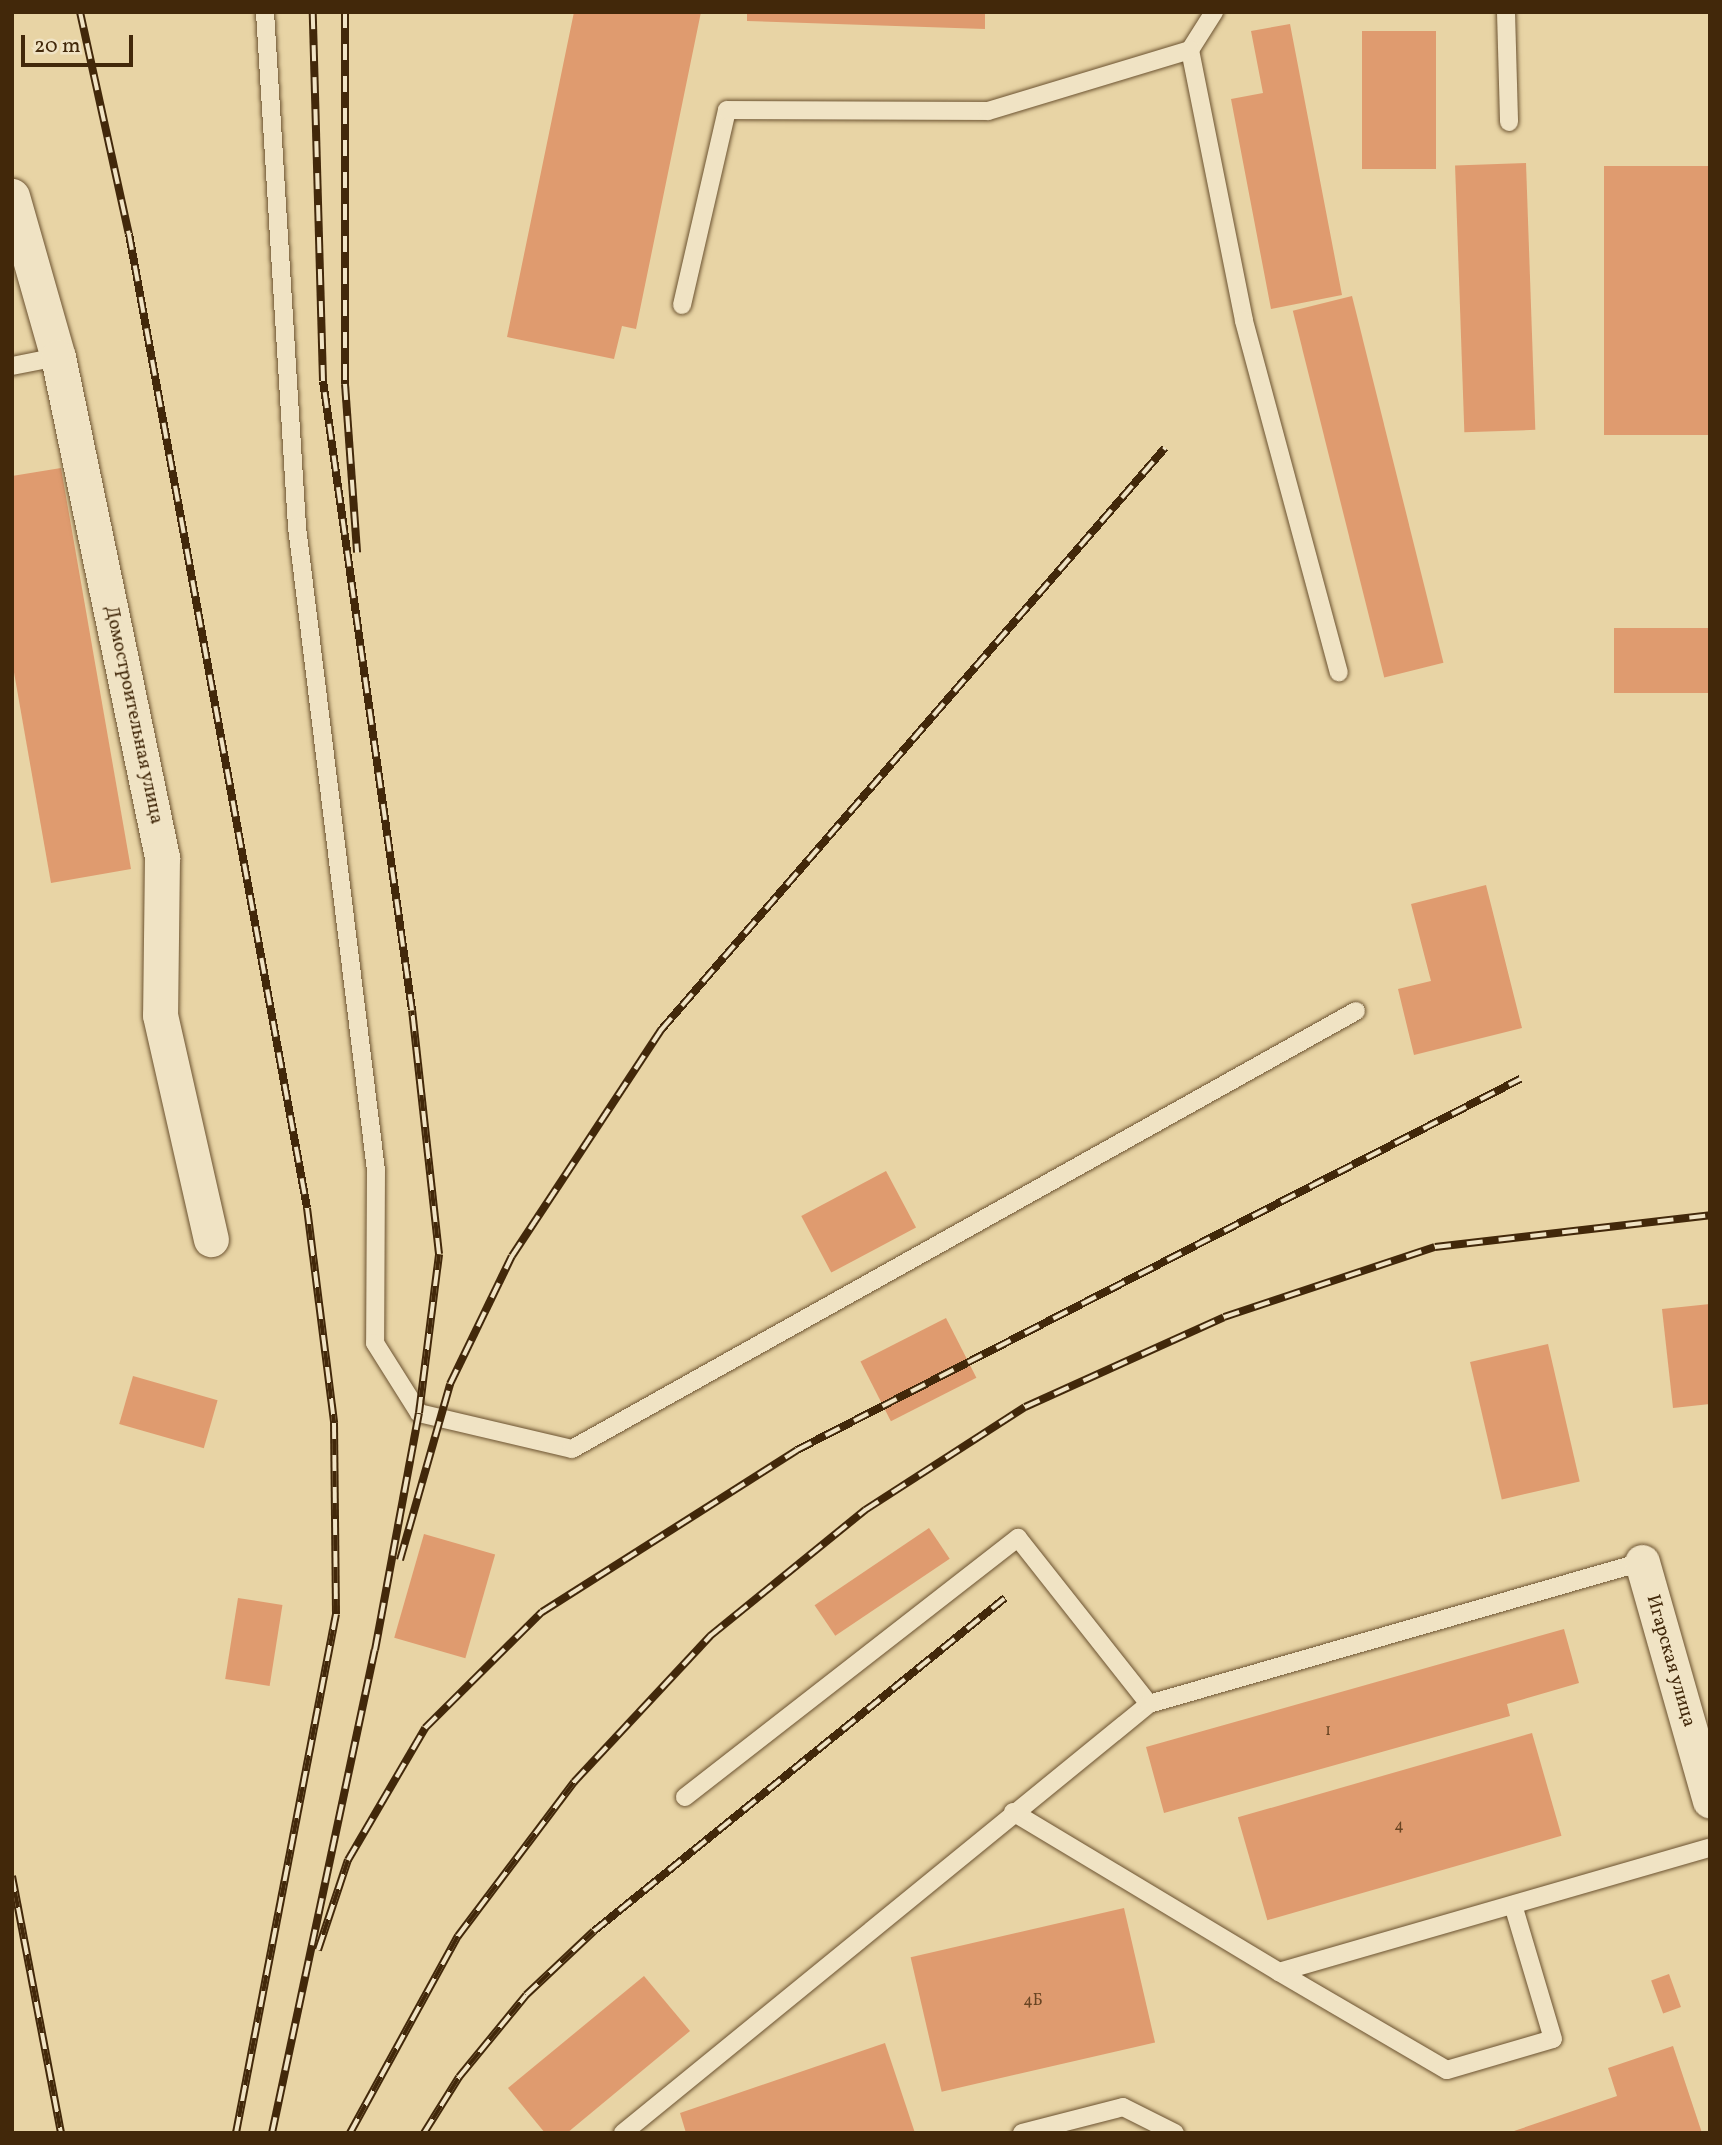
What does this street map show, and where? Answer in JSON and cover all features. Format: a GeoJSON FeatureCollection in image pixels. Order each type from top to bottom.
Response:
{"type":"FeatureCollection","features":[{"type":"Feature","properties":{"kind":"street","name":"Домостроительная улица"},"geometry":{"type":"LineString","coordinates":[[12,196],[58,357],[162,857],[160,1015],[211,1239]]}},
{"type":"Feature","properties":{"kind":"street","name":"Игарская улица"},"geometry":{"type":"LineString","coordinates":[[1642,1562],[1710,1801]]}},
{"type":"Feature","properties":{"kind":"lane"},"geometry":{"type":"LineString","coordinates":[[265,12],[297,527],[376,1170],[375,1343],[419,1413],[572,1449],[1356,1011]]}},
{"type":"Feature","properties":{"kind":"lane"},"geometry":{"type":"LineString","coordinates":[[682,305],[727,110],[988,111],[1190,50],[1214,12]]}},
{"type":"Feature","properties":{"kind":"lane"},"geometry":{"type":"LineString","coordinates":[[1506,12],[1508,122]]}},
{"type":"Feature","properties":{"kind":"lane"},"geometry":{"type":"LineString","coordinates":[[1190,50],[1244,321],[1339,672]]}},
{"type":"Feature","properties":{"kind":"lane"},"geometry":{"type":"LineString","coordinates":[[12,366],[58,357]]}},
{"type":"Feature","properties":{"kind":"lane"},"geometry":{"type":"LineString","coordinates":[[685,1797],[1018,1538],[1149,1704]]}},
{"type":"Feature","properties":{"kind":"lane"},"geometry":{"type":"LineString","coordinates":[[623,2133],[1013,1812],[1149,1704],[1642,1562]]}},
{"type":"Feature","properties":{"kind":"lane"},"geometry":{"type":"LineString","coordinates":[[1013,1812],[1447,2070],[1553,2039],[1513,1905]]}},
{"type":"Feature","properties":{"kind":"lane"},"geometry":{"type":"LineString","coordinates":[[1279,1972],[1710,1848]]}},
{"type":"Feature","properties":{"kind":"lane"},"geometry":{"type":"LineString","coordinates":[[1022,2133],[1123,2108],[1175,2133]]}},
{"type":"Feature","properties":{"kind":"building"},"geometry":{"type":"Polygon","coordinates":[[[574,12],[701,12],[636,329],[622,326],[614,359],[507,337],[574,12]]]}},
{"type":"Feature","properties":{"kind":"building"},"geometry":{"type":"Polygon","coordinates":[[[747,12],[985,12],[985,29],[747,21],[747,12]]]}},
{"type":"Feature","properties":{"kind":"building"},"geometry":{"type":"Polygon","coordinates":[[[1290,24],[1342,295],[1271,309],[1231,99],[1263,93],[1251,31],[1290,24]]]}},
{"type":"Feature","properties":{"kind":"building"},"geometry":{"type":"Polygon","coordinates":[[[1362,31],[1436,31],[1436,169],[1362,169],[1362,31]]]}},
{"type":"Feature","properties":{"kind":"building"},"geometry":{"type":"Polygon","coordinates":[[[1526,163],[1535,430],[1464,432],[1455,165],[1526,163]]]}},
{"type":"Feature","properties":{"kind":"building"},"geometry":{"type":"Polygon","coordinates":[[[1604,166],[1710,166],[1710,435],[1604,435],[1604,166]]]}},
{"type":"Feature","properties":{"kind":"building"},"geometry":{"type":"Polygon","coordinates":[[[1352,296],[1443,663],[1384,678],[1293,311],[1352,296]]]}},
{"type":"Feature","properties":{"kind":"building"},"geometry":{"type":"Polygon","coordinates":[[[61,468],[131,869],[51,883],[12,661],[12,476],[61,468]]]}},
{"type":"Feature","properties":{"kind":"building"},"geometry":{"type":"Polygon","coordinates":[[[1614,628],[1710,628],[1710,693],[1614,693],[1614,628]]]}},
{"type":"Feature","properties":{"kind":"building"},"geometry":{"type":"Polygon","coordinates":[[[1486,885],[1522,1028],[1414,1055],[1398,989],[1431,981],[1411,904],[1486,885]]]}},
{"type":"Feature","properties":{"kind":"building"},"geometry":{"type":"Polygon","coordinates":[[[886,1171],[916,1228],[831,1273],[801,1216],[886,1171]]]}},
{"type":"Feature","properties":{"kind":"building"},"geometry":{"type":"Polygon","coordinates":[[[1710,1304],[1710,1404],[1673,1408],[1662,1309],[1710,1304]]]}},
{"type":"Feature","properties":{"kind":"building"},"geometry":{"type":"Polygon","coordinates":[[[946,1318],[976,1378],[891,1421],[860,1362],[946,1318]]]}},
{"type":"Feature","properties":{"kind":"building"},"geometry":{"type":"Polygon","coordinates":[[[1548,1344],[1580,1481],[1502,1499],[1470,1362],[1548,1344]]]}},
{"type":"Feature","properties":{"kind":"building"},"geometry":{"type":"Polygon","coordinates":[[[133,1376],[218,1400],[204,1448],[119,1424],[133,1376]]]}},
{"type":"Feature","properties":{"kind":"building"},"geometry":{"type":"Polygon","coordinates":[[[929,1528],[950,1559],[835,1636],[815,1605],[929,1528]]]}},
{"type":"Feature","properties":{"kind":"building"},"geometry":{"type":"Polygon","coordinates":[[[424,1534],[495,1554],[465,1658],[394,1638],[424,1534]]]}},
{"type":"Feature","properties":{"kind":"building"},"geometry":{"type":"Polygon","coordinates":[[[238,1598],[282,1605],[270,1686],[225,1679],[238,1598]]]}},
{"type":"Feature","properties":{"kind":"building"},"geometry":{"type":"Polygon","coordinates":[[[1564,1629],[1579,1683],[1507,1704],[1510,1716],[1164,1813],[1146,1747],[1564,1629]]]}},
{"type":"Feature","properties":{"kind":"building"},"geometry":{"type":"Polygon","coordinates":[[[1532,1733],[1561,1836],[1267,1920],[1238,1817],[1532,1733]]]}},
{"type":"Feature","properties":{"kind":"building"},"geometry":{"type":"Polygon","coordinates":[[[1124,1908],[1155,2042],[942,2092],[911,1957],[1124,1908]]]}},
{"type":"Feature","properties":{"kind":"building"},"geometry":{"type":"Polygon","coordinates":[[[1669,1974],[1681,2007],[1663,2013],[1651,1980],[1669,1974]]]}},
{"type":"Feature","properties":{"kind":"building"},"geometry":{"type":"Polygon","coordinates":[[[644,1976],[690,2031],[567,2133],[545,2133],[508,2088],[644,1976]]]}},
{"type":"Feature","properties":{"kind":"building"},"geometry":{"type":"Polygon","coordinates":[[[885,2043],[915,2133],[686,2133],[680,2113],[885,2043]]]}},
{"type":"Feature","properties":{"kind":"building"},"geometry":{"type":"Polygon","coordinates":[[[1673,2046],[1702,2133],[1508,2133],[1617,2096],[1608,2068],[1673,2046]]]}},
{"type":"Feature","properties":{"kind":"railway"},"geometry":{"type":"LineString","coordinates":[[80,12],[129,234],[307,1208],[334,1423],[336,1614],[236,2133]]}},
{"type":"Feature","properties":{"kind":"railway"},"geometry":{"type":"LineString","coordinates":[[272,2133],[375,1650],[419,1413],[439,1254],[412,1010],[323,381],[313,12]]}},
{"type":"Feature","properties":{"kind":"railway"},"geometry":{"type":"LineString","coordinates":[[345,12],[345,384],[357,553]]}},
{"type":"Feature","properties":{"kind":"railway"},"geometry":{"type":"LineString","coordinates":[[400,1560],[450,1384],[512,1256],[661,1030],[1165,448]]}},
{"type":"Feature","properties":{"kind":"railway"},"geometry":{"type":"LineString","coordinates":[[318,1950],[348,1860],[425,1728],[542,1612],[797,1450],[1520,1079]]}},
{"type":"Feature","properties":{"kind":"railway"},"geometry":{"type":"LineString","coordinates":[[350,2133],[458,1936],[574,1782],[710,1636],[865,1510],[1025,1407],[1224,1317],[1435,1247],[1710,1215]]}},
{"type":"Feature","properties":{"kind":"railway"},"geometry":{"type":"LineString","coordinates":[[424,2133],[459,2077],[526,1995],[594,1931],[1005,1598]]}},
{"type":"Feature","properties":{"kind":"railway"},"geometry":{"type":"LineString","coordinates":[[12,1876],[61,2133]]}}]}
